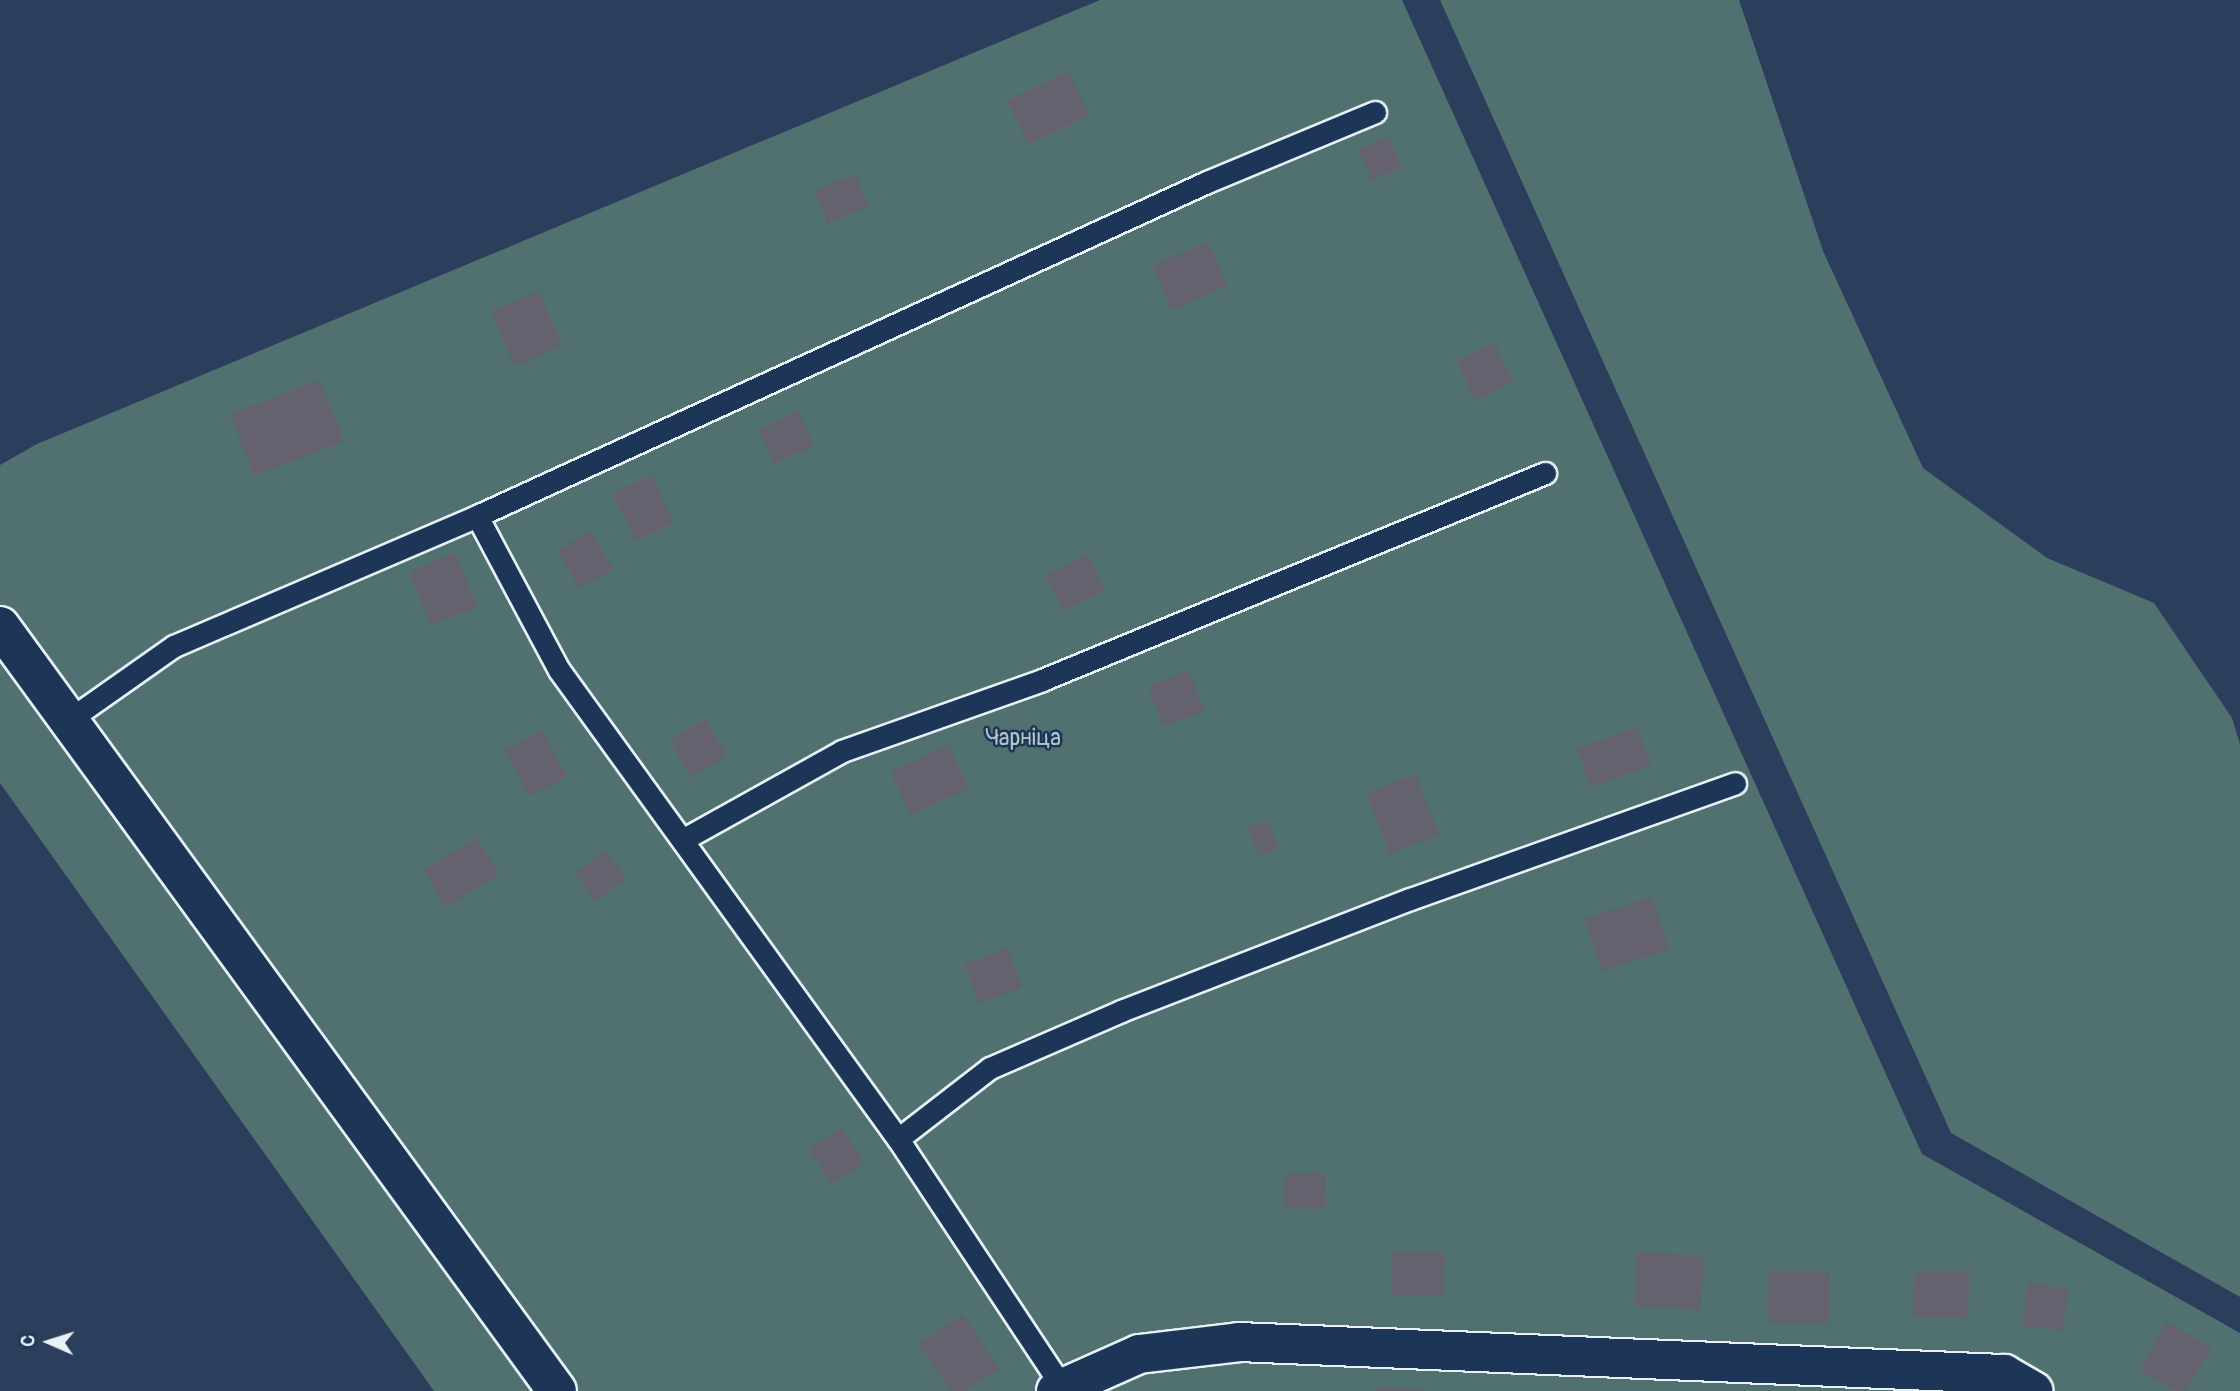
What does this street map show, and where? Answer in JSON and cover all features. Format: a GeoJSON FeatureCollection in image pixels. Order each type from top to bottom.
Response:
{"type":"FeatureCollection","features":[{"type":"Feature","properties":{"kind":"street"},"geometry":{"type":"LineString","coordinates":[[0,626],[557,1391]]}},
{"type":"Feature","properties":{"kind":"street"},"geometry":{"type":"LineString","coordinates":[[1059,1389],[1139,1354],[1239,1342],[2004,1374],[2034,1391]]}},
{"type":"Feature","properties":{"kind":"lane"},"geometry":{"type":"LineString","coordinates":[[70,719],[174,646],[477,516],[1207,181],[1375,112]]}},
{"type":"Feature","properties":{"kind":"lane"},"geometry":{"type":"LineString","coordinates":[[684,839],[842,751],[1042,680],[1545,472]]}},
{"type":"Feature","properties":{"kind":"lane"},"geometry":{"type":"LineString","coordinates":[[477,516],[559,670],[684,839],[898,1139],[1059,1389]]}},
{"type":"Feature","properties":{"kind":"lane"},"geometry":{"type":"LineString","coordinates":[[898,1139],[990,1068],[1121,1012],[1410,899],[1735,783]]}},
{"type":"Feature","properties":{"kind":"green space","name":"Чарніца"},"geometry":{"type":"Polygon","coordinates":[[[1100,0],[1402,0],[1922,1154],[2240,1333],[2240,1391],[434,1391],[0,783],[0,465],[37,444],[1100,0]]]}},
{"type":"Feature","properties":{"kind":"green space"},"geometry":{"type":"Polygon","coordinates":[[[1440,0],[1739,0],[1823,251],[1923,468],[2047,558],[2154,603],[2232,718],[2240,744],[2240,1297],[1951,1133],[1440,0]]]}},
{"type":"Feature","properties":{"kind":"building"},"geometry":{"type":"Polygon","coordinates":[[[1068,71],[1089,115],[1028,145],[1007,101],[1068,71]]]}},
{"type":"Feature","properties":{"kind":"building"},"geometry":{"type":"Polygon","coordinates":[[[1388,136],[1402,167],[1372,180],[1358,149],[1388,136]]]}},
{"type":"Feature","properties":{"kind":"building"},"geometry":{"type":"Polygon","coordinates":[[[856,174],[869,206],[827,223],[814,191],[856,174]]]}},
{"type":"Feature","properties":{"kind":"building"},"geometry":{"type":"Polygon","coordinates":[[[1208,242],[1227,286],[1172,310],[1153,265],[1208,242]]]}},
{"type":"Feature","properties":{"kind":"building"},"geometry":{"type":"Polygon","coordinates":[[[539,291],[562,346],[515,367],[491,311],[539,291]]]}},
{"type":"Feature","properties":{"kind":"building"},"geometry":{"type":"Polygon","coordinates":[[[1495,343],[1513,382],[1475,400],[1457,361],[1495,343]]]}},
{"type":"Feature","properties":{"kind":"building"},"geometry":{"type":"Polygon","coordinates":[[[320,380],[344,442],[254,476],[230,414],[320,380]]]}},
{"type":"Feature","properties":{"kind":"building"},"geometry":{"type":"Polygon","coordinates":[[[798,411],[814,445],[774,464],[758,430],[798,411]]]}},
{"type":"Feature","properties":{"kind":"building"},"geometry":{"type":"Polygon","coordinates":[[[651,475],[674,523],[636,541],[612,494],[651,475]]]}},
{"type":"Feature","properties":{"kind":"building"},"geometry":{"type":"Polygon","coordinates":[[[591,531],[613,569],[579,589],[557,550],[591,531]]]}},
{"type":"Feature","properties":{"kind":"building"},"geometry":{"type":"Polygon","coordinates":[[[456,553],[477,607],[430,625],[409,571],[456,553]]]}},
{"type":"Feature","properties":{"kind":"building"},"geometry":{"type":"Polygon","coordinates":[[[1088,554],[1106,590],[1063,611],[1045,576],[1088,554]]]}},
{"type":"Feature","properties":{"kind":"building"},"geometry":{"type":"Polygon","coordinates":[[[1189,670],[1205,711],[1164,727],[1148,686],[1189,670]]]}},
{"type":"Feature","properties":{"kind":"building"},"geometry":{"type":"Polygon","coordinates":[[[706,719],[727,757],[690,777],[669,739],[706,719]]]}},
{"type":"Feature","properties":{"kind":"building"},"geometry":{"type":"Polygon","coordinates":[[[1637,727],[1651,766],[1591,787],[1577,749],[1637,727]]]}},
{"type":"Feature","properties":{"kind":"building"},"geometry":{"type":"Polygon","coordinates":[[[542,730],[566,776],[529,796],[505,750],[542,730]]]}},
{"type":"Feature","properties":{"kind":"building"},"geometry":{"type":"Polygon","coordinates":[[[949,745],[969,789],[910,815],[891,771],[949,745]]]}},
{"type":"Feature","properties":{"kind":"building"},"geometry":{"type":"Polygon","coordinates":[[[1416,774],[1439,835],[1390,854],[1367,793],[1416,774]]]}},
{"type":"Feature","properties":{"kind":"building"},"geometry":{"type":"Polygon","coordinates":[[[1267,820],[1279,848],[1259,856],[1248,828],[1267,820]]]}},
{"type":"Feature","properties":{"kind":"building"},"geometry":{"type":"Polygon","coordinates":[[[477,838],[499,875],[446,907],[424,870],[477,838]]]}},
{"type":"Feature","properties":{"kind":"building"},"geometry":{"type":"Polygon","coordinates":[[[605,850],[626,878],[596,901],[575,873],[605,850]]]}},
{"type":"Feature","properties":{"kind":"building"},"geometry":{"type":"Polygon","coordinates":[[[1652,897],[1669,949],[1601,971],[1584,919],[1652,897]]]}},
{"type":"Feature","properties":{"kind":"building"},"geometry":{"type":"Polygon","coordinates":[[[1007,948],[1022,987],[979,1004],[964,964],[1007,948]]]}},
{"type":"Feature","properties":{"kind":"building"},"geometry":{"type":"Polygon","coordinates":[[[842,1128],[864,1163],[831,1183],[809,1149],[842,1128]]]}},
{"type":"Feature","properties":{"kind":"building"},"geometry":{"type":"Polygon","coordinates":[[[1285,1173],[1326,1174],[1325,1209],[1284,1208],[1285,1173]]]}},
{"type":"Feature","properties":{"kind":"building"},"geometry":{"type":"Polygon","coordinates":[[[1392,1252],[1443,1252],[1443,1296],[1392,1296],[1392,1252]]]}},
{"type":"Feature","properties":{"kind":"building"},"geometry":{"type":"Polygon","coordinates":[[[1637,1252],[1704,1256],[1701,1309],[1634,1306],[1637,1252]]]}},
{"type":"Feature","properties":{"kind":"building"},"geometry":{"type":"Polygon","coordinates":[[[1769,1270],[1830,1272],[1828,1324],[1767,1322],[1769,1270]]]}},
{"type":"Feature","properties":{"kind":"building"},"geometry":{"type":"Polygon","coordinates":[[[1914,1271],[1969,1272],[1968,1318],[1913,1317],[1914,1271]]]}},
{"type":"Feature","properties":{"kind":"building"},"geometry":{"type":"Polygon","coordinates":[[[2028,1283],[2069,1289],[2063,1331],[2022,1326],[2028,1283]]]}},
{"type":"Feature","properties":{"kind":"building"},"geometry":{"type":"Polygon","coordinates":[[[963,1314],[999,1368],[964,1391],[950,1391],[919,1344],[963,1314]]]}},
{"type":"Feature","properties":{"kind":"building"},"geometry":{"type":"Polygon","coordinates":[[[2167,1322],[2211,1348],[2186,1391],[2177,1391],[2140,1370],[2167,1322]]]}},
{"type":"Feature","properties":{"kind":"building"},"geometry":{"type":"Polygon","coordinates":[[[1374,1388],[1426,1389],[1426,1391],[1374,1391],[1374,1388]]]}}]}
